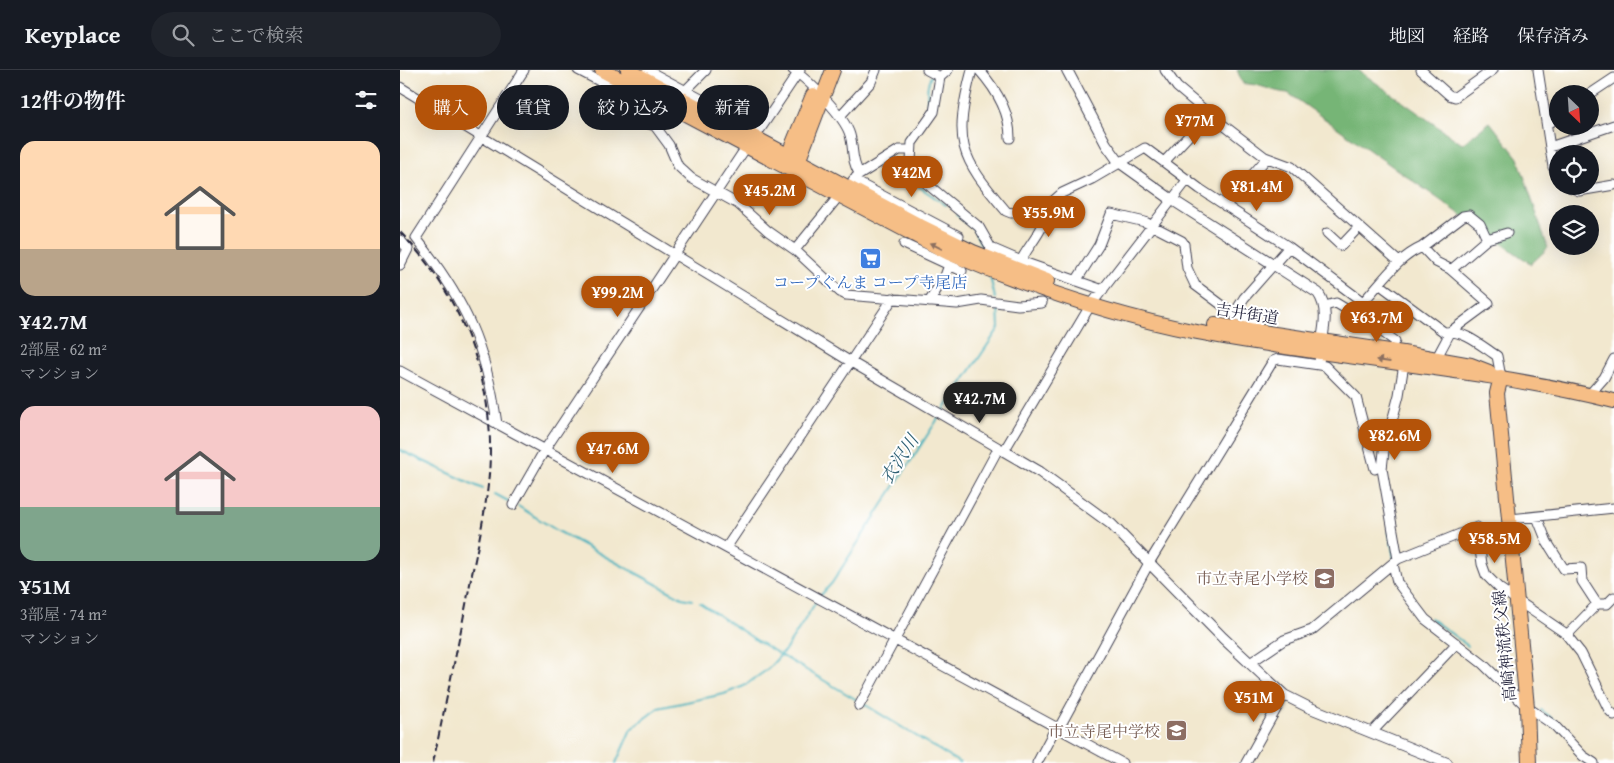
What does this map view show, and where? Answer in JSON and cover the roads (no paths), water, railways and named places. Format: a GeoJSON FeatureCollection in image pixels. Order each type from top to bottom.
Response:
{"type":"FeatureCollection","features":[{"type":"Feature","properties":{"kind":"main road"},"geometry":{"type":"LineString","coordinates":[[602,70],[753,138]]}},
{"type":"Feature","properties":{"kind":"main road"},"geometry":{"type":"LineString","coordinates":[[628,70],[753,138]]}},
{"type":"Feature","properties":{"kind":"main road"},"geometry":{"type":"LineString","coordinates":[[792,163],[818,94],[823,70]]}},
{"type":"Feature","properties":{"kind":"main road"},"geometry":{"type":"LineString","coordinates":[[818,94],[833,70]]}},
{"type":"Feature","properties":{"kind":"main road","name":"吉井街道"},"geometry":{"type":"LineString","coordinates":[[753,138],[792,163],[849,184],[920,226],[973,252],[990,267]]}},
{"type":"Feature","properties":{"kind":"main road","name":"吉井街道"},"geometry":{"type":"LineString","coordinates":[[849,184],[905,231],[990,267],[1097,298],[1187,320],[1258,333],[1320,352],[1436,359],[1471,365],[1501,377]]}},
{"type":"Feature","properties":{"kind":"main road","name":"吉井街道"},"geometry":{"type":"LineString","coordinates":[[1097,298],[1196,332],[1320,352],[1501,377],[1609,399]]}},
{"type":"Feature","properties":{"kind":"main road","name":"高崎神流秩父線"},"geometry":{"type":"LineString","coordinates":[[1501,377],[1497,393],[1527,707],[1529,763]]}},
{"type":"Feature","properties":{"kind":"street"},"geometry":{"type":"LineString","coordinates":[[496,424],[491,382],[476,335],[452,286],[416,238],[524,70]]}},
{"type":"Feature","properties":{"kind":"street"},"geometry":{"type":"LineString","coordinates":[[578,70],[611,87],[641,121],[654,126],[668,145],[678,166],[691,178],[716,194],[738,204],[768,231],[795,250],[840,292],[846,295],[957,304],[982,300],[1006,304],[1042,303]]}},
{"type":"Feature","properties":{"kind":"street"},"geometry":{"type":"LineString","coordinates":[[647,70],[676,85]]}},
{"type":"Feature","properties":{"kind":"street"},"geometry":{"type":"LineString","coordinates":[[687,89],[706,70]]}},
{"type":"Feature","properties":{"kind":"street"},"geometry":{"type":"LineString","coordinates":[[840,116],[871,82],[876,70]]}},
{"type":"Feature","properties":{"kind":"street"},"geometry":{"type":"LineString","coordinates":[[927,70],[940,77]]}},
{"type":"Feature","properties":{"kind":"street"},"geometry":{"type":"LineString","coordinates":[[948,70],[940,77],[934,112],[914,136],[911,150],[915,174],[979,227],[991,248],[1020,262],[1076,281],[1097,298]]}},
{"type":"Feature","properties":{"kind":"street"},"geometry":{"type":"LineString","coordinates":[[972,70],[961,109],[963,145],[968,162],[977,178],[1006,211],[1011,214],[1045,208],[1062,193],[1092,179],[1145,148],[1200,189],[1289,247],[1363,302],[1374,326]]}},
{"type":"Feature","properties":{"kind":"street"},"geometry":{"type":"LineString","coordinates":[[979,70],[992,85],[1010,120],[1010,138]]}},
{"type":"Feature","properties":{"kind":"street"},"geometry":{"type":"LineString","coordinates":[[1068,70],[1106,144],[1119,162],[1173,200],[1318,293],[1325,306],[1320,352],[1325,366],[1356,397],[1376,469]]}},
{"type":"Feature","properties":{"kind":"street"},"geometry":{"type":"LineString","coordinates":[[1165,70],[1177,87],[1209,114],[1268,158],[1292,167],[1398,260]]}},
{"type":"Feature","properties":{"kind":"street"},"geometry":{"type":"LineString","coordinates":[[1421,70],[1452,97],[1459,96],[1493,70]]}},
{"type":"Feature","properties":{"kind":"street"},"geometry":{"type":"LineString","coordinates":[[513,505],[544,451],[797,71],[840,116],[850,135],[853,163],[849,184]]}},
{"type":"Feature","properties":{"kind":"street"},"geometry":{"type":"LineString","coordinates":[[1540,71],[1550,145]]}},
{"type":"Feature","properties":{"kind":"street"},"geometry":{"type":"LineString","coordinates":[[1599,88],[1614,78]]}},
{"type":"Feature","properties":{"kind":"street"},"geometry":{"type":"LineString","coordinates":[[400,87],[676,253],[851,362],[1040,472],[1111,524],[1284,695],[1308,707],[1447,763]]}},
{"type":"Feature","properties":{"kind":"street"},"geometry":{"type":"LineString","coordinates":[[687,91],[753,138]]}},
{"type":"Feature","properties":{"kind":"street"},"geometry":{"type":"LineString","coordinates":[[1164,162],[1209,114]]}},
{"type":"Feature","properties":{"kind":"street"},"geometry":{"type":"LineString","coordinates":[[1556,145],[1614,125]]}},
{"type":"Feature","properties":{"kind":"street"},"geometry":{"type":"LineString","coordinates":[[795,250],[849,184],[899,150],[911,150]]}},
{"type":"Feature","properties":{"kind":"street"},"geometry":{"type":"LineString","coordinates":[[1226,206],[1268,158]]}},
{"type":"Feature","properties":{"kind":"street"},"geometry":{"type":"LineString","coordinates":[[858,706],[1001,450],[1097,298],[1154,226],[1188,179]]}},
{"type":"Feature","properties":{"kind":"street"},"geometry":{"type":"LineString","coordinates":[[849,184],[959,236]]}},
{"type":"Feature","properties":{"kind":"street"},"geometry":{"type":"LineString","coordinates":[[1599,188],[1614,185]]}},
{"type":"Feature","properties":{"kind":"street"},"geometry":{"type":"LineString","coordinates":[[1020,262],[1041,230],[1045,218],[1045,208]]}},
{"type":"Feature","properties":{"kind":"street"},"geometry":{"type":"LineString","coordinates":[[1076,281],[1099,246],[1111,214],[1145,222],[1182,240],[1190,280],[1234,314],[1257,323],[1258,333]]}},
{"type":"Feature","properties":{"kind":"street"},"geometry":{"type":"LineString","coordinates":[[1363,302],[1398,260],[1422,246],[1463,216],[1469,215],[1480,224],[1487,239]]}},
{"type":"Feature","properties":{"kind":"street"},"geometry":{"type":"LineString","coordinates":[[1327,233],[1341,246],[1359,227]]}},
{"type":"Feature","properties":{"kind":"street"},"geometry":{"type":"LineString","coordinates":[[1451,270],[1487,239],[1507,233]]}},
{"type":"Feature","properties":{"kind":"street"},"geometry":{"type":"LineString","coordinates":[[400,240],[408,249],[400,265]]}},
{"type":"Feature","properties":{"kind":"street"},"geometry":{"type":"LineString","coordinates":[[904,244],[962,271]]}},
{"type":"Feature","properties":{"kind":"street"},"geometry":{"type":"LineString","coordinates":[[1422,246],[1436,262],[1451,270],[1489,304],[1451,331],[1436,359]]}},
{"type":"Feature","properties":{"kind":"street"},"geometry":{"type":"LineString","coordinates":[[1234,314],[1244,298],[1289,247]]}},
{"type":"Feature","properties":{"kind":"street"},"geometry":{"type":"LineString","coordinates":[[929,302],[945,276],[949,265]]}},
{"type":"Feature","properties":{"kind":"street"},"geometry":{"type":"LineString","coordinates":[[1379,284],[1444,332],[1451,331],[1463,335],[1498,356],[1501,377]]}},
{"type":"Feature","properties":{"kind":"street"},"geometry":{"type":"LineString","coordinates":[[726,548],[893,298]]}},
{"type":"Feature","properties":{"kind":"street"},"geometry":{"type":"LineString","coordinates":[[1325,306],[1336,303],[1395,341]]}},
{"type":"Feature","properties":{"kind":"street"},"geometry":{"type":"LineString","coordinates":[[1037,763],[1149,563],[1273,361],[1320,352]]}},
{"type":"Feature","properties":{"kind":"street"},"geometry":{"type":"LineString","coordinates":[[1590,395],[1604,378],[1614,359]]}},
{"type":"Feature","properties":{"kind":"street"},"geometry":{"type":"LineString","coordinates":[[1404,364],[1399,395],[1384,451],[1382,469],[1397,582],[1425,619],[1483,664],[1527,707],[1549,721],[1584,756],[1594,763]]}},
{"type":"Feature","properties":{"kind":"street"},"geometry":{"type":"LineString","coordinates":[[400,370],[544,451],[1122,763]]}},
{"type":"Feature","properties":{"kind":"street"},"geometry":{"type":"LineString","coordinates":[[1609,399],[1614,409]]}},
{"type":"Feature","properties":{"kind":"street"},"geometry":{"type":"LineString","coordinates":[[1510,519],[1614,508]]}},
{"type":"Feature","properties":{"kind":"street"},"geometry":{"type":"LineString","coordinates":[[1537,517],[1548,542],[1564,569],[1581,568],[1582,581],[1597,604]]}},
{"type":"Feature","properties":{"kind":"street"},"geometry":{"type":"LineString","coordinates":[[1250,663],[1284,640],[1312,630],[1395,562],[1477,527],[1482,564],[1486,575],[1516,600],[1567,635],[1581,653],[1609,710],[1614,715]]}},
{"type":"Feature","properties":{"kind":"street"},"geometry":{"type":"LineString","coordinates":[[1567,635],[1597,604],[1607,604],[1614,597]]}},
{"type":"Feature","properties":{"kind":"street"},"geometry":{"type":"LineString","coordinates":[[1372,732],[1457,643]]}},
{"type":"Feature","properties":{"kind":"street"},"geometry":{"type":"LineString","coordinates":[[1246,763],[1284,695]]}},
{"type":"Feature","properties":{"kind":"waterway","name":"衣沢川"},"geometry":{"type":"LineString","coordinates":[[904,147],[906,138],[924,119],[926,114],[928,87],[931,76]]}},
{"type":"Feature","properties":{"kind":"waterway","name":"衣沢川"},"geometry":{"type":"LineString","coordinates":[[904,152],[912,182],[946,205]]}},
{"type":"Feature","properties":{"kind":"waterway","name":"衣沢川"},"geometry":{"type":"LineString","coordinates":[[957,215],[973,228],[984,250]]}},
{"type":"Feature","properties":{"kind":"waterway","name":"衣沢川"},"geometry":{"type":"LineString","coordinates":[[990,276],[995,298]]}},
{"type":"Feature","properties":{"kind":"waterway","name":"衣沢川"},"geometry":{"type":"LineString","coordinates":[[942,413],[999,328],[998,305]]}},
{"type":"Feature","properties":{"kind":"waterway"},"geometry":{"type":"LineString","coordinates":[[1260,321],[1277,327]]}},
{"type":"Feature","properties":{"kind":"waterway","name":"衣沢川"},"geometry":{"type":"LineString","coordinates":[[820,596],[832,583],[939,417]]}},
{"type":"Feature","properties":{"kind":"waterway"},"geometry":{"type":"LineString","coordinates":[[400,450],[483,489]]}},
{"type":"Feature","properties":{"kind":"waterway"},"geometry":{"type":"LineString","coordinates":[[495,494],[508,501]]}},
{"type":"Feature","properties":{"kind":"waterway"},"geometry":{"type":"LineString","coordinates":[[518,506],[556,530],[682,598],[692,600]]}},
{"type":"Feature","properties":{"kind":"waterway"},"geometry":{"type":"LineString","coordinates":[[1389,531],[1394,558]]}},
{"type":"Feature","properties":{"kind":"waterway","name":"衣沢川"},"geometry":{"type":"LineString","coordinates":[[616,763],[631,729],[658,708],[724,694],[744,686],[768,669],[786,649],[816,602]]}},
{"type":"Feature","properties":{"kind":"waterway","name":"衣沢川"},"geometry":{"type":"LineString","coordinates":[[700,603],[759,642],[857,700]]}},
{"type":"Feature","properties":{"kind":"waterway"},"geometry":{"type":"LineString","coordinates":[[1430,618],[1468,646]]}},
{"type":"Feature","properties":{"kind":"waterway"},"geometry":{"type":"LineString","coordinates":[[864,704],[960,763]]}},
{"type":"Feature","properties":{"kind":"waterway"},"geometry":{"type":"LineString","coordinates":[[1541,710],[1554,720]]}},
{"type":"Feature","properties":{"kind":"railway"},"geometry":{"type":"LineString","coordinates":[[400,232],[420,254],[438,279],[466,332],[477,361],[489,420],[490,450],[486,503],[433,763]]}},
{"type":"Feature","properties":{"kind":"place","name":"コープぐんま コープ寺尾店"},"geometry":{"type":"Point","coordinates":[870,258]}},
{"type":"Feature","properties":{"kind":"place","name":"市立寺尾小学校"},"geometry":{"type":"Point","coordinates":[1324,578]}},
{"type":"Feature","properties":{"kind":"place","name":"市立寺尾中学校"},"geometry":{"type":"Point","coordinates":[1176,731]}}]}
